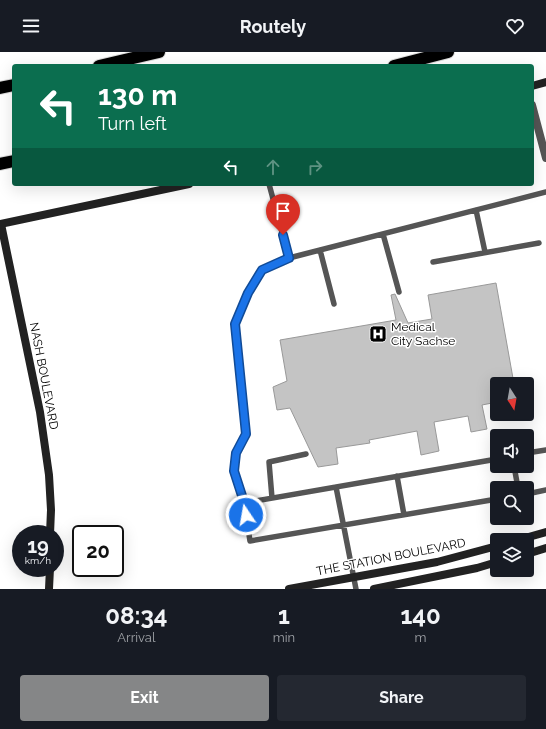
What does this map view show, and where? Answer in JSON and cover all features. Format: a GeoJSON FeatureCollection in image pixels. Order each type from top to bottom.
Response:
{"type":"FeatureCollection","features":[{"type":"Feature","properties":{"kind":"highway"},"geometry":{"type":"LineString","coordinates":[[108,64],[159,52]]}},
{"type":"Feature","properties":{"kind":"highway"},"geometry":{"type":"LineString","coordinates":[[402,64],[448,52]]}},
{"type":"Feature","properties":{"kind":"highway"},"geometry":{"type":"LineString","coordinates":[[0,88],[12,85]]}},
{"type":"Feature","properties":{"kind":"highway"},"geometry":{"type":"LineString","coordinates":[[0,164],[12,161]]}},
{"type":"Feature","properties":{"kind":"street"},"geometry":{"type":"LineString","coordinates":[[534,85],[546,82]]}},
{"type":"Feature","properties":{"kind":"street"},"geometry":{"type":"LineString","coordinates":[[534,113],[546,158]]}},
{"type":"Feature","properties":{"kind":"street"},"geometry":{"type":"LineString","coordinates":[[0,224],[180,186]]}},
{"type":"Feature","properties":{"kind":"street","name":"NASH BOULEVARD"},"geometry":{"type":"LineString","coordinates":[[0,224],[44,432],[49,475],[50,525]]}},
{"type":"Feature","properties":{"kind":"street"},"geometry":{"type":"LineString","coordinates":[[534,535],[546,532]]}},
{"type":"Feature","properties":{"kind":"street","name":"THE STATION BOULEVARD"},"geometry":{"type":"LineString","coordinates":[[289,589],[437,562],[490,548]]}},
{"type":"Feature","properties":{"kind":"street"},"geometry":{"type":"LineString","coordinates":[[534,552],[546,548]]}},
{"type":"Feature","properties":{"kind":"street"},"geometry":{"type":"LineString","coordinates":[[374,589],[490,564]]}},
{"type":"Feature","properties":{"kind":"street"},"geometry":{"type":"LineString","coordinates":[[49,589],[50,577]]}},
{"type":"Feature","properties":{"kind":"lane"},"geometry":{"type":"LineString","coordinates":[[270,186],[289,258]]}},
{"type":"Feature","properties":{"kind":"lane"},"geometry":{"type":"LineString","coordinates":[[490,500],[250,541],[244,502],[234,471],[236,453],[246,434],[235,324],[248,293],[262,270],[289,258],[546,192]]}},
{"type":"Feature","properties":{"kind":"lane"},"geometry":{"type":"LineString","coordinates":[[476,210],[485,252]]}},
{"type":"Feature","properties":{"kind":"lane"},"geometry":{"type":"LineString","coordinates":[[383,234],[399,292]]}},
{"type":"Feature","properties":{"kind":"lane"},"geometry":{"type":"LineString","coordinates":[[433,262],[539,243]]}},
{"type":"Feature","properties":{"kind":"lane"},"geometry":{"type":"LineString","coordinates":[[320,250],[334,304]]}},
{"type":"Feature","properties":{"kind":"lane"},"geometry":{"type":"LineString","coordinates":[[534,452],[546,450]]}},
{"type":"Feature","properties":{"kind":"lane"},"geometry":{"type":"LineString","coordinates":[[272,498],[269,462],[306,454]]}},
{"type":"Feature","properties":{"kind":"lane"},"geometry":{"type":"LineString","coordinates":[[244,502],[490,460]]}},
{"type":"Feature","properties":{"kind":"lane"},"geometry":{"type":"LineString","coordinates":[[397,476],[404,515]]}},
{"type":"Feature","properties":{"kind":"lane"},"geometry":{"type":"LineString","coordinates":[[336,487],[356,589]]}},
{"type":"Feature","properties":{"kind":"lane"},"geometry":{"type":"LineString","coordinates":[[534,493],[546,490]]}},
{"type":"Feature","properties":{"kind":"building"},"geometry":{"type":"Polygon","coordinates":[[[496,283],[513,377],[490,377],[490,403],[482,405],[487,429],[471,432],[468,416],[434,422],[439,451],[421,455],[417,431],[369,440],[370,443],[336,448],[338,464],[318,467],[290,408],[277,410],[273,387],[287,381],[280,340],[396,320],[391,295],[395,294],[408,323],[432,319],[428,295],[496,283]]]}},
{"type":"Feature","properties":{"kind":"place","name":"Medical City Sachse"},"geometry":{"type":"Point","coordinates":[378,334]}},
{"type":"Feature","properties":{"kind":"route"},"geometry":{"type":"LineString","coordinates":[[246,515],[244,502],[234,471],[236,453],[246,434],[235,324],[248,293],[262,270],[289,258],[283,235]]}}]}
